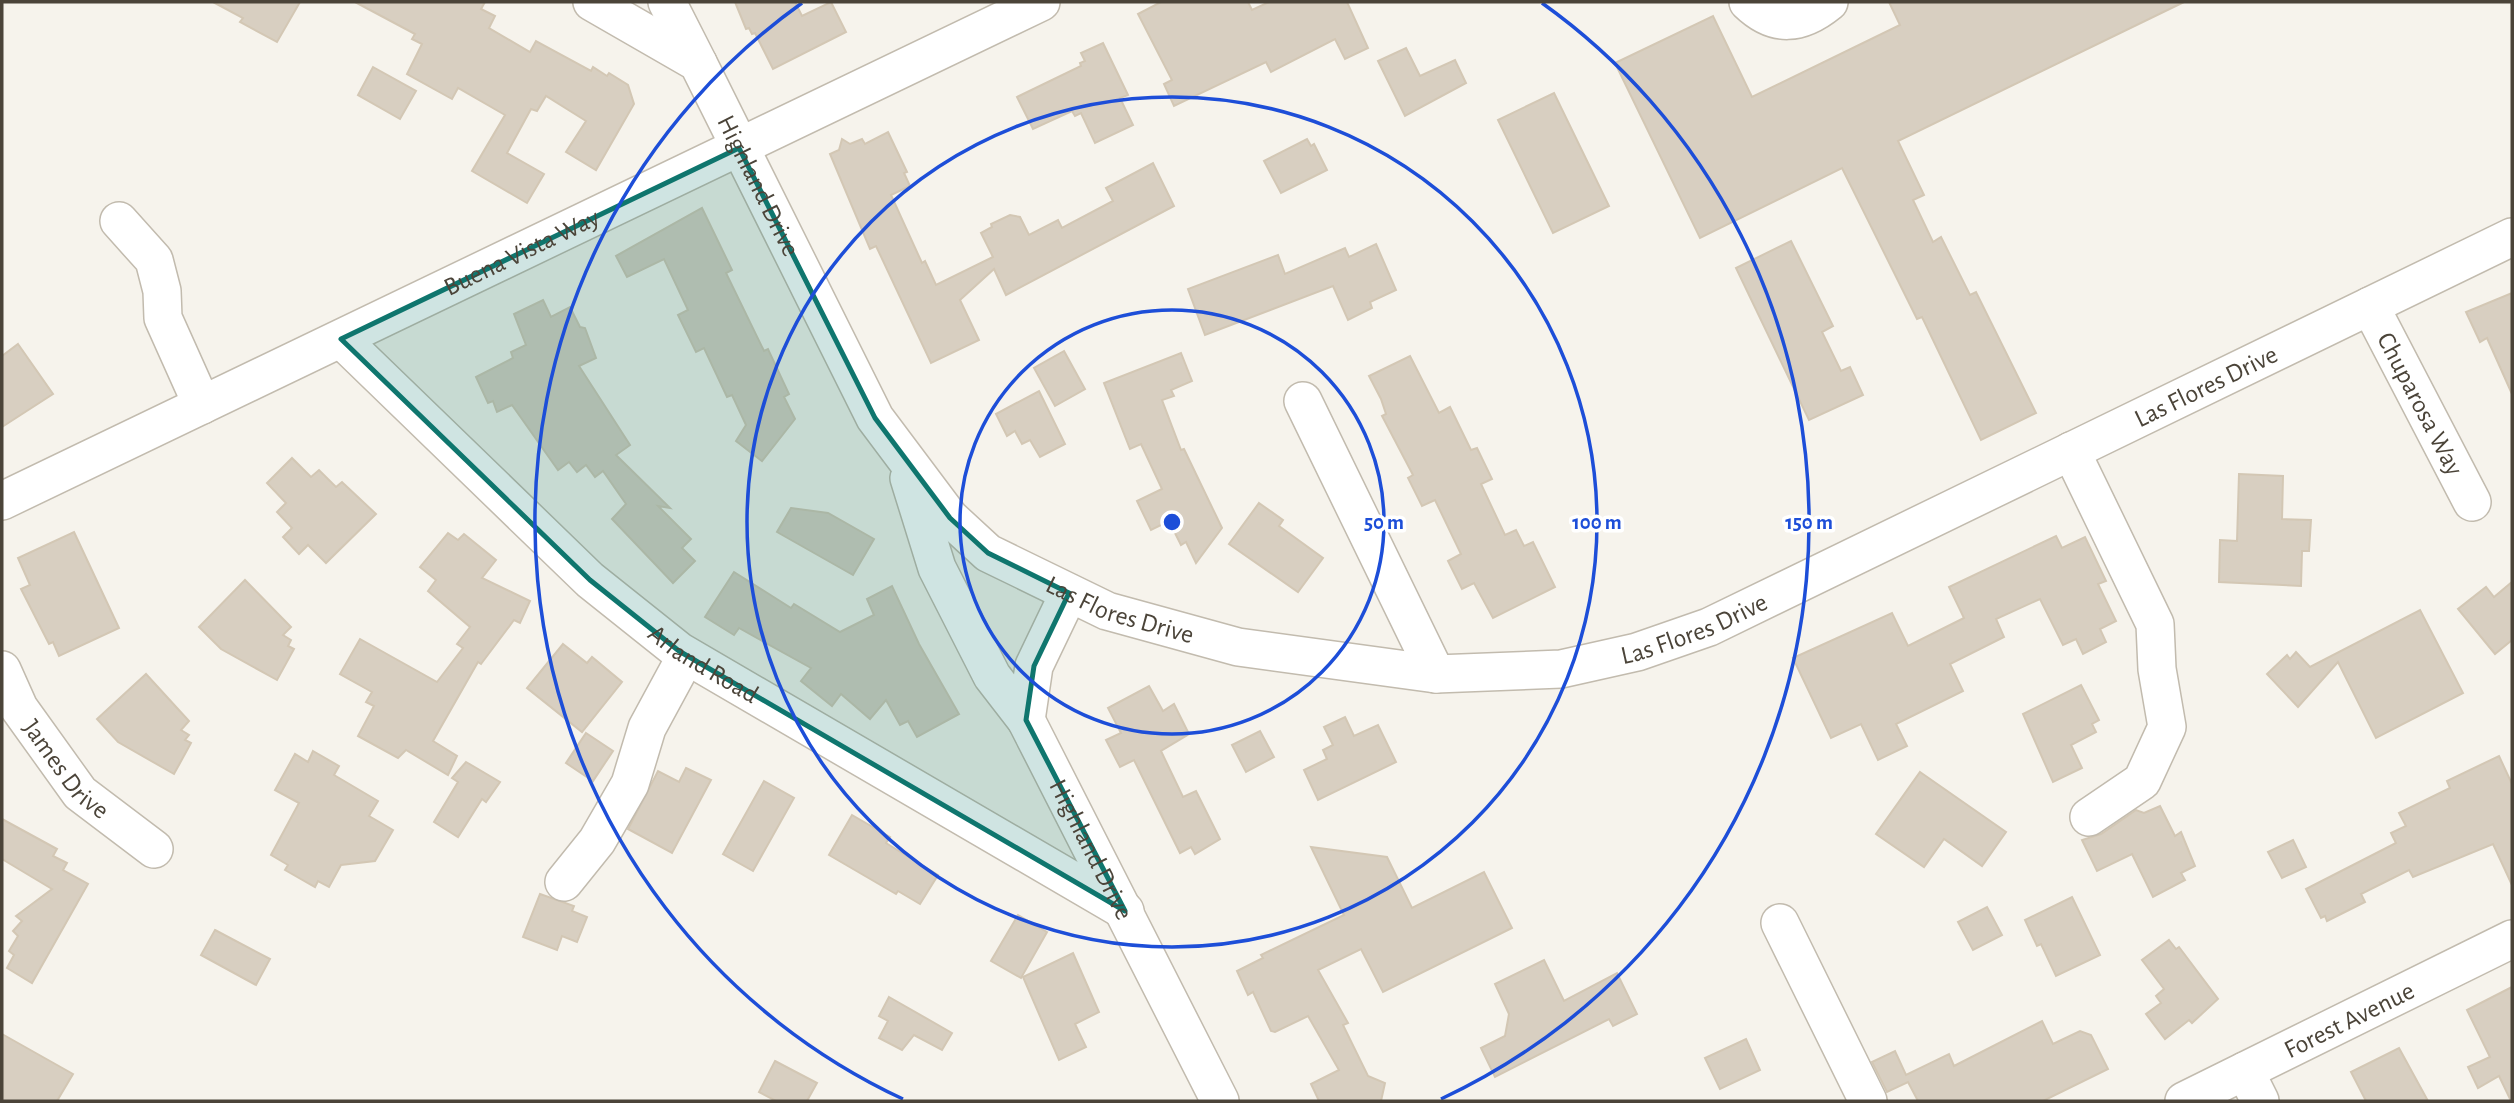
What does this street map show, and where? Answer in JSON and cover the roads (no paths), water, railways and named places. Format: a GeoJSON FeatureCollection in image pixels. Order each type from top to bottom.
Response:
{"type":"FeatureCollection","features":[{"type":"Feature","properties":{"kind":"street"},"geometry":{"type":"LineString","coordinates":[[592,2],[698,63]]}},
{"type":"Feature","properties":{"kind":"street","name":"Highland Drive"},"geometry":{"type":"LineString","coordinates":[[667,2],[875,418]]}},
{"type":"Feature","properties":{"kind":"street","name":"Buena Vista Way"},"geometry":{"type":"LineString","coordinates":[[2,501],[1041,2]]}},
{"type":"Feature","properties":{"kind":"street"},"geometry":{"type":"LineString","coordinates":[[1748,2],[1762,15],[1788,22],[1814,15],[1829,2]]}},
{"type":"Feature","properties":{"kind":"street"},"geometry":{"type":"LineString","coordinates":[[119,221],[154,260],[162,291],[163,318],[202,405]]}},
{"type":"Feature","properties":{"kind":"street","name":"Las Flores Drive"},"geometry":{"type":"LineString","coordinates":[[875,418],[950,517],[988,553],[1107,611],[1238,647],[1437,674],[1562,669],[1637,652],[1697,631],[2512,237]]}},
{"type":"Feature","properties":{"kind":"street","name":"Chuparosa Way"},"geometry":{"type":"LineString","coordinates":[[2370,306],[2472,502]]}},
{"type":"Feature","properties":{"kind":"street","name":"Arland Road"},"geometry":{"type":"LineString","coordinates":[[341,339],[590,580],[686,656],[1125,912]]}},
{"type":"Feature","properties":{"kind":"street"},"geometry":{"type":"LineString","coordinates":[[1303,401],[1437,674]]}},
{"type":"Feature","properties":{"kind":"street"},"geometry":{"type":"LineString","coordinates":[[2071,451],[2155,624],[2157,669],[2167,727],[2141,781],[2089,817]]}},
{"type":"Feature","properties":{"kind":"street","name":"Highland Drive"},"geometry":{"type":"LineString","coordinates":[[900,452],[936,568],[992,676],[1026,720],[1220,1101]]}},
{"type":"Feature","properties":{"kind":"street"},"geometry":{"type":"LineString","coordinates":[[1026,720],[1034,666],[1069,593]]}},
{"type":"Feature","properties":{"kind":"street"},"geometry":{"type":"LineString","coordinates":[[564,882],[597,841],[630,784],[647,727],[686,656]]}},
{"type":"Feature","properties":{"kind":"street","name":"James Drive"},"geometry":{"type":"LineString","coordinates":[[2,670],[19,708],[80,793],[154,849]]}},
{"type":"Feature","properties":{"kind":"street"},"geometry":{"type":"LineString","coordinates":[[1780,923],[1868,1101]]}},
{"type":"Feature","properties":{"kind":"street","name":"Forest Avenue"},"geometry":{"type":"LineString","coordinates":[[2184,1101],[2253,1086],[2512,939]]}}]}
